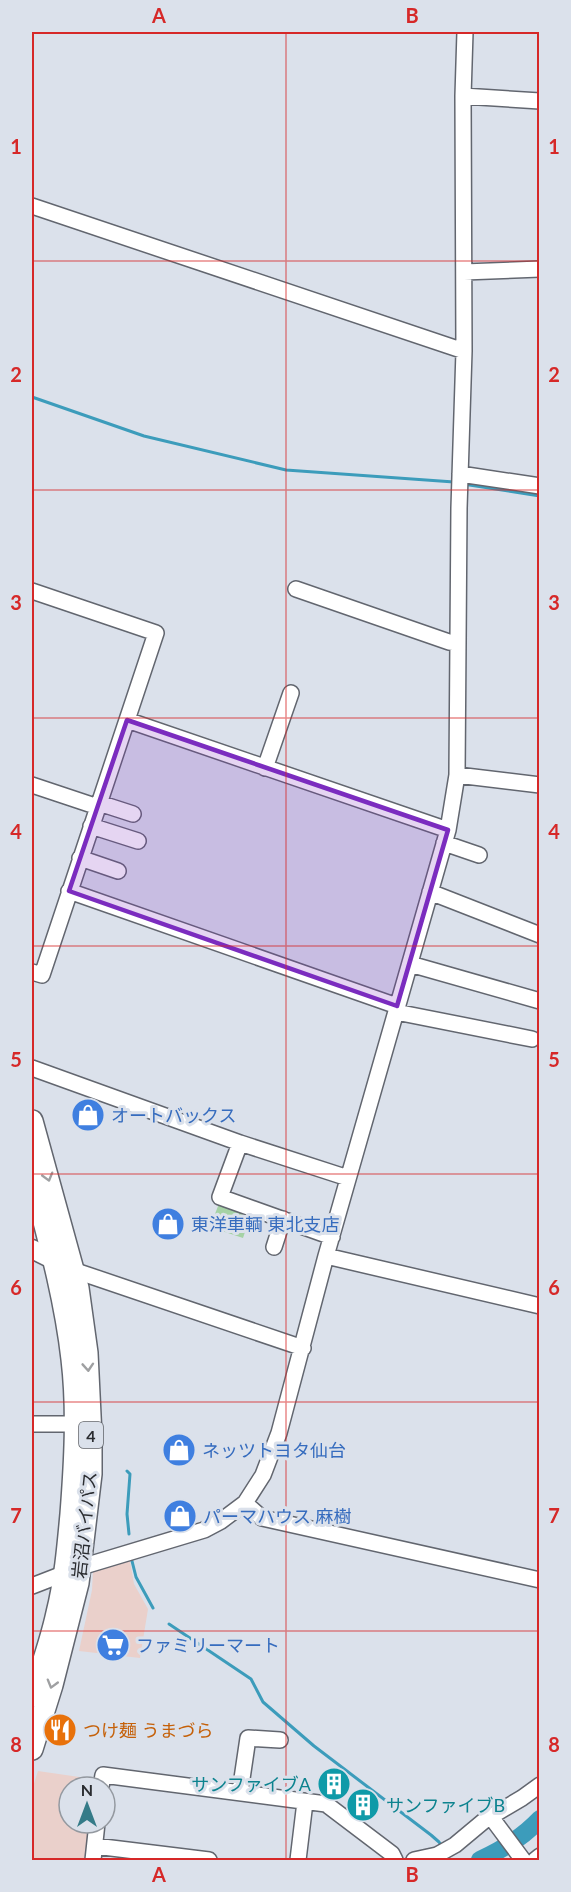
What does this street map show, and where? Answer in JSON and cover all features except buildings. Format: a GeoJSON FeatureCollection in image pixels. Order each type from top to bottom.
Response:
{"type":"FeatureCollection","features":[{"type":"Feature","properties":{"kind":"highway","name":"岩沼バイパス"},"geometry":{"type":"LineString","coordinates":[[32,1120],[78,1288],[87,1353],[91,1424],[91,1474],[73,1571],[32,1696]]}},
{"type":"Feature","properties":{"kind":"highway","name":"岩沼バイパス"},"geometry":{"type":"LineString","coordinates":[[32,1176],[55,1260],[72,1359],[75,1424],[73,1607],[32,1749]]}},
{"type":"Feature","properties":{"kind":"main road"},"geometry":{"type":"LineString","coordinates":[[32,1249],[73,1270]]}},
{"type":"Feature","properties":{"kind":"street"},"geometry":{"type":"LineString","coordinates":[[32,1586],[204,1530],[221,1521],[245,1503],[263,1475],[279,1433],[326,1256],[446,836],[457,775],[460,479],[464,351],[465,32]]}},
{"type":"Feature","properties":{"kind":"street"},"geometry":{"type":"LineString","coordinates":[[463,96],[540,101]]}},
{"type":"Feature","properties":{"kind":"street"},"geometry":{"type":"LineString","coordinates":[[32,206],[464,351]]}},
{"type":"Feature","properties":{"kind":"street"},"geometry":{"type":"LineString","coordinates":[[464,272],[540,269]]}},
{"type":"Feature","properties":{"kind":"street"},"geometry":{"type":"LineString","coordinates":[[460,479],[540,486]]}},
{"type":"Feature","properties":{"kind":"street"},"geometry":{"type":"LineString","coordinates":[[296,589],[448,642],[458,643]]}},
{"type":"Feature","properties":{"kind":"street"},"geometry":{"type":"LineString","coordinates":[[32,591],[156,633],[42,975],[32,972]]}},
{"type":"Feature","properties":{"kind":"street"},"geometry":{"type":"LineString","coordinates":[[265,768],[291,693]]}},
{"type":"Feature","properties":{"kind":"street"},"geometry":{"type":"LineString","coordinates":[[127,720],[265,768],[446,836],[479,855]]}},
{"type":"Feature","properties":{"kind":"street"},"geometry":{"type":"LineString","coordinates":[[457,775],[540,785]]}},
{"type":"Feature","properties":{"kind":"street"},"geometry":{"type":"LineString","coordinates":[[32,785],[133,814]]}},
{"type":"Feature","properties":{"kind":"street"},"geometry":{"type":"LineString","coordinates":[[91,826],[138,841]]}},
{"type":"Feature","properties":{"kind":"street"},"geometry":{"type":"LineString","coordinates":[[80,858],[117,871]]}},
{"type":"Feature","properties":{"kind":"street"},"geometry":{"type":"LineString","coordinates":[[69,891],[396,1009],[532,1039]]}},
{"type":"Feature","properties":{"kind":"street"},"geometry":{"type":"LineString","coordinates":[[430,892],[540,935]]}},
{"type":"Feature","properties":{"kind":"street"},"geometry":{"type":"LineString","coordinates":[[410,964],[540,1001]]}},
{"type":"Feature","properties":{"kind":"street"},"geometry":{"type":"LineString","coordinates":[[32,1068],[240,1143],[348,1178]]}},
{"type":"Feature","properties":{"kind":"street"},"geometry":{"type":"LineString","coordinates":[[240,1143],[220,1197],[332,1237]]}},
{"type":"Feature","properties":{"kind":"street"},"geometry":{"type":"LineString","coordinates":[[274,1247],[283,1220]]}},
{"type":"Feature","properties":{"kind":"street"},"geometry":{"type":"LineString","coordinates":[[326,1256],[540,1306]]}},
{"type":"Feature","properties":{"kind":"street"},"geometry":{"type":"LineString","coordinates":[[73,1270],[303,1348]]}},
{"type":"Feature","properties":{"kind":"street"},"geometry":{"type":"LineString","coordinates":[[32,1424],[75,1424]]}},
{"type":"Feature","properties":{"kind":"street"},"geometry":{"type":"LineString","coordinates":[[245,1503],[261,1518],[540,1580]]}},
{"type":"Feature","properties":{"kind":"street"},"geometry":{"type":"LineString","coordinates":[[240,1792],[248,1738],[280,1740]]}},
{"type":"Feature","properties":{"kind":"street"},"geometry":{"type":"LineString","coordinates":[[117,1777],[326,1804],[392,1854],[395,1860]]}},
{"type":"Feature","properties":{"kind":"street"},"geometry":{"type":"LineString","coordinates":[[414,1860],[437,1855],[455,1845],[540,1785]]}},
{"type":"Feature","properties":{"kind":"street"},"geometry":{"type":"LineString","coordinates":[[297,1860],[305,1802]]}},
{"type":"Feature","properties":{"kind":"street"},"geometry":{"type":"LineString","coordinates":[[493,1819],[524,1860]]}},
{"type":"Feature","properties":{"kind":"street"},"geometry":{"type":"LineString","coordinates":[[96,1835],[94,1853],[209,1860]]}},
{"type":"Feature","properties":{"kind":"street"},"geometry":{"type":"LineString","coordinates":[[535,1860],[540,1856]]}},
{"type":"Feature","properties":{"kind":"highlighted area"},"geometry":{"type":"Polygon","coordinates":[[[127,720],[448,830],[397,1006],[69,891],[127,720]]]}},
{"type":"Feature","properties":{"kind":"shaded area"},"geometry":{"type":"Polygon","coordinates":[[[130,1561],[134,1584],[148,1609],[140,1658],[79,1651],[92,1590],[93,1570],[130,1561]]]}},
{"type":"Feature","properties":{"kind":"shaded area"},"geometry":{"type":"Polygon","coordinates":[[[38,1771],[66,1775],[57,1775],[57,1835],[92,1835],[89,1860],[32,1860],[32,1790],[38,1771]]]}},
{"type":"Feature","properties":{"kind":"green space"},"geometry":{"type":"Polygon","coordinates":[[[220,1201],[252,1211],[243,1238],[210,1227],[220,1201]]]}},
{"type":"Feature","properties":{"kind":"waterway"},"geometry":{"type":"LineString","coordinates":[[32,397],[144,436],[286,470],[454,482]]}},
{"type":"Feature","properties":{"kind":"waterway"},"geometry":{"type":"LineString","coordinates":[[463,484],[540,496]]}},
{"type":"Feature","properties":{"kind":"waterway"},"geometry":{"type":"LineString","coordinates":[[127,1471],[130,1474],[127,1514],[129,1534]]}},
{"type":"Feature","properties":{"kind":"waterway"},"geometry":{"type":"LineString","coordinates":[[132,1561],[136,1577],[153,1608]]}},
{"type":"Feature","properties":{"kind":"waterway"},"geometry":{"type":"LineString","coordinates":[[169,1624],[251,1679],[263,1702],[314,1746],[431,1835],[442,1847]]}},
{"type":"Feature","properties":{"kind":"waterway"},"geometry":{"type":"LineString","coordinates":[[480,1860],[527,1832],[540,1819]]}},
{"type":"Feature","properties":{"kind":"place","name":"オートバックス"},"geometry":{"type":"Point","coordinates":[88,1115]}},
{"type":"Feature","properties":{"kind":"place","name":"東洋車輌 東北支店"},"geometry":{"type":"Point","coordinates":[168,1224]}},
{"type":"Feature","properties":{"kind":"place","name":"ネッツトヨタ仙台"},"geometry":{"type":"Point","coordinates":[179,1450]}},
{"type":"Feature","properties":{"kind":"place","name":"パーマハウス 麻樹"},"geometry":{"type":"Point","coordinates":[180,1516]}},
{"type":"Feature","properties":{"kind":"place","name":"ファミリーマート"},"geometry":{"type":"Point","coordinates":[113,1645]}},
{"type":"Feature","properties":{"kind":"place","name":"つけ麺 うまづら"},"geometry":{"type":"Point","coordinates":[60,1730]}},
{"type":"Feature","properties":{"kind":"place","name":"サンファイブA"},"geometry":{"type":"Point","coordinates":[334,1784]}},
{"type":"Feature","properties":{"kind":"place","name":"サンファイブB"},"geometry":{"type":"Point","coordinates":[363,1805]}}]}
